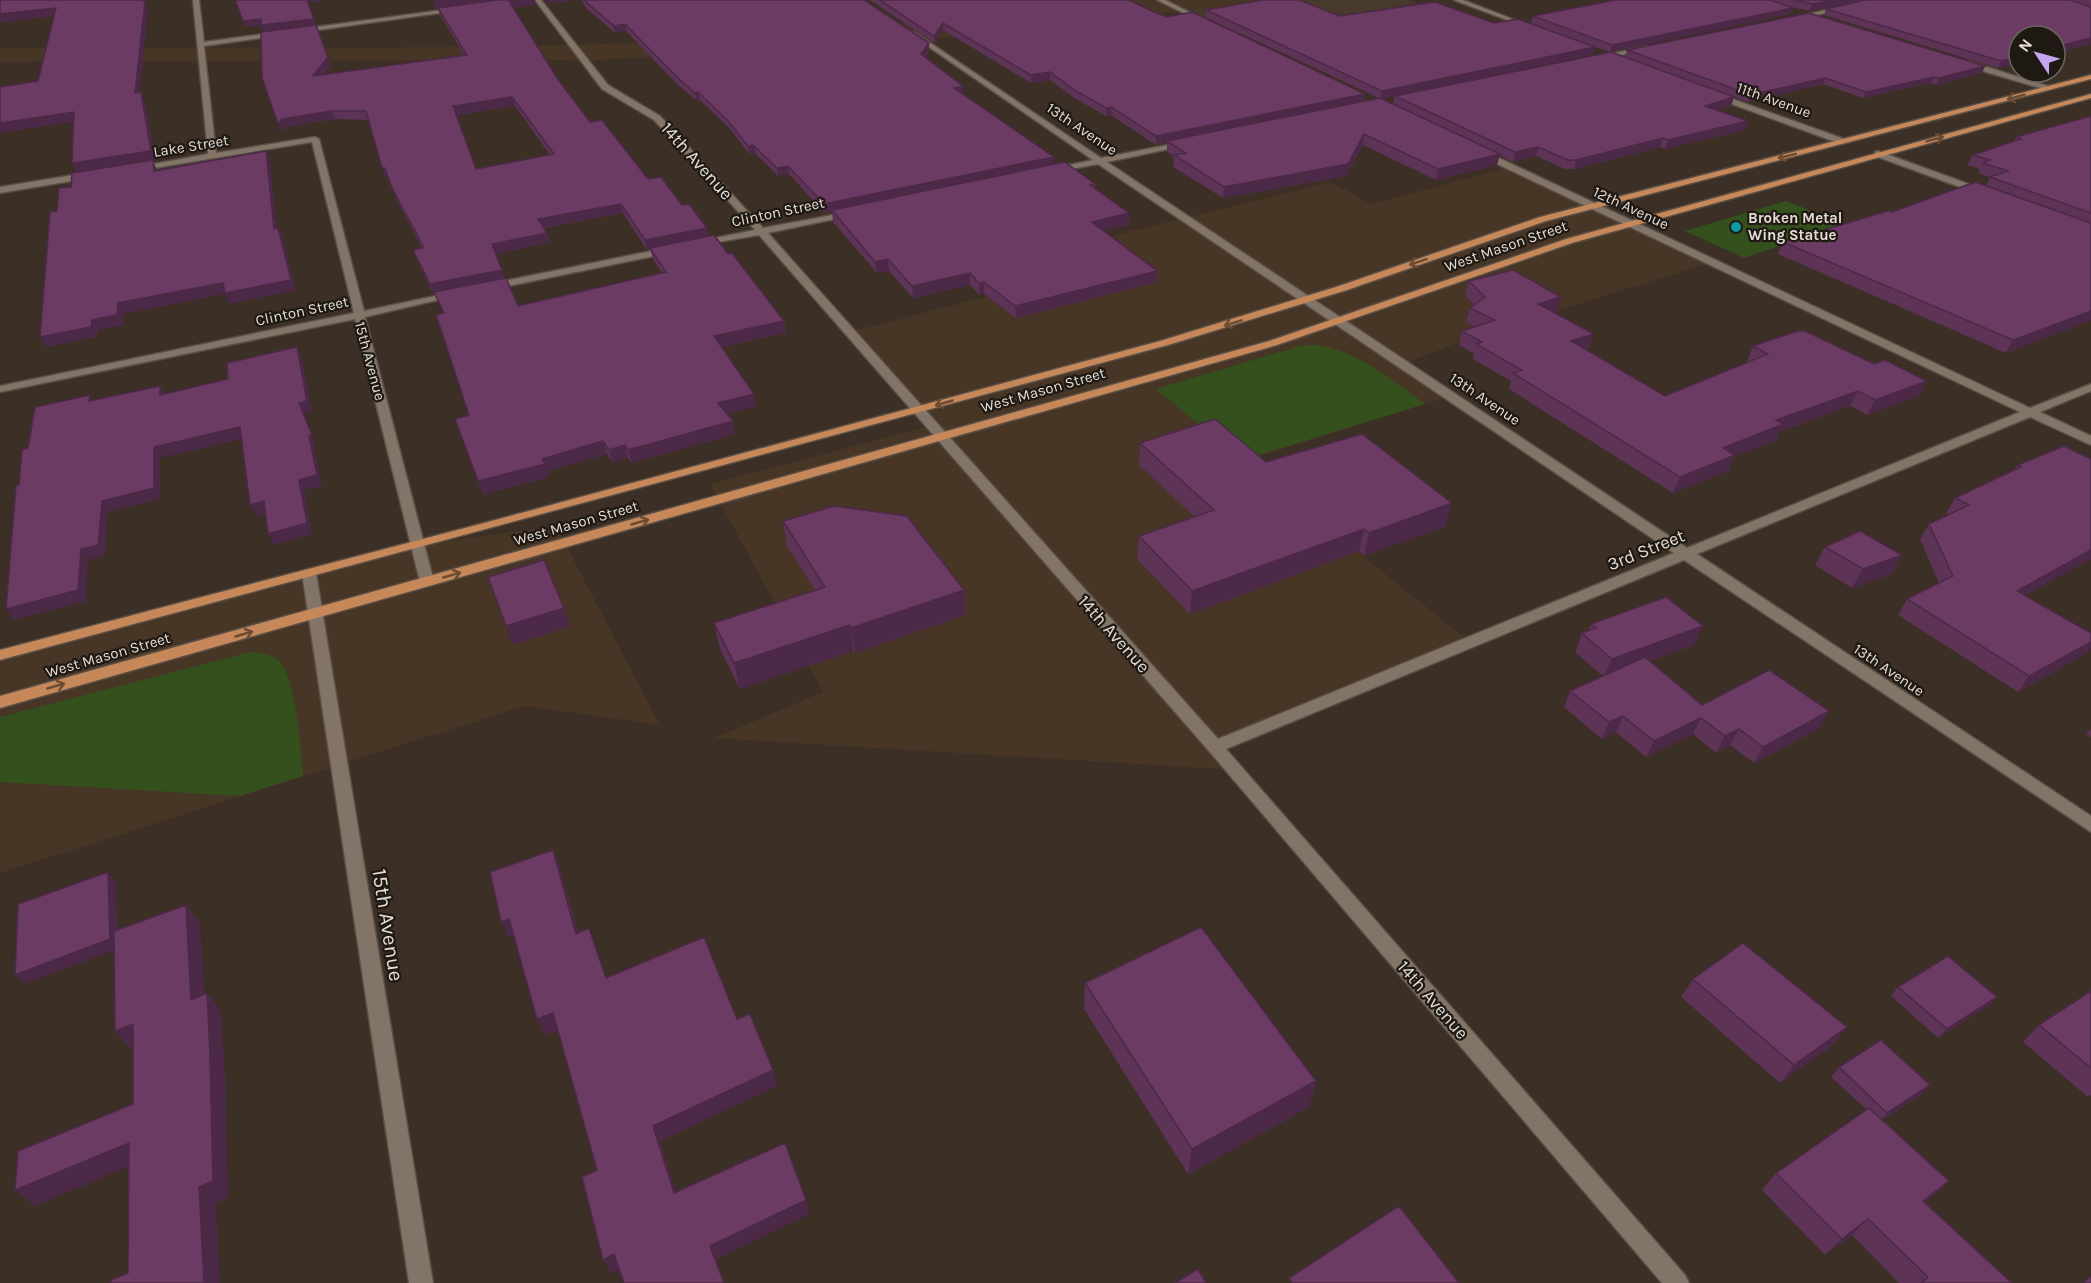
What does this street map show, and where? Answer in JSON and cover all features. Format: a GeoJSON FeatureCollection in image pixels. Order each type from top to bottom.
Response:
{"type":"FeatureCollection","features":[{"type":"Feature","properties":{"kind":"main road"},"geometry":{"type":"LineString","coordinates":[[2072,82],[2091,72]]}},
{"type":"Feature","properties":{"kind":"main road","name":"West Mason Street"},"geometry":{"type":"LineString","coordinates":[[0,655],[418,545],[1164,343],[1306,300],[1513,228],[2091,77]]}},
{"type":"Feature","properties":{"kind":"main road","name":"West Mason Street"},"geometry":{"type":"LineString","coordinates":[[0,702],[1273,343],[1569,241],[1878,154],[2089,98]]}},
{"type":"Feature","properties":{"kind":"street"},"geometry":{"type":"LineString","coordinates":[[196,0],[212,156]]}},
{"type":"Feature","properties":{"kind":"street","name":"14th Avenue"},"geometry":{"type":"LineString","coordinates":[[538,0],[604,87],[657,118],[761,231],[939,437],[1215,747],[1677,1283]]}},
{"type":"Feature","properties":{"kind":"street"},"geometry":{"type":"LineString","coordinates":[[1160,0],[1212,25]]}},
{"type":"Feature","properties":{"kind":"street"},"geometry":{"type":"LineString","coordinates":[[1457,0],[1544,32]]}},
{"type":"Feature","properties":{"kind":"street"},"geometry":{"type":"LineString","coordinates":[[1784,20],[1879,0]]}},
{"type":"Feature","properties":{"kind":"street"},"geometry":{"type":"LineString","coordinates":[[201,44],[461,9]]}},
{"type":"Feature","properties":{"kind":"street"},"geometry":{"type":"LineString","coordinates":[[1788,9],[1830,22]]}},
{"type":"Feature","properties":{"kind":"street","name":"13th Avenue"},"geometry":{"type":"LineString","coordinates":[[906,29],[1337,321],[2091,825]]}},
{"type":"Feature","properties":{"kind":"street"},"geometry":{"type":"LineString","coordinates":[[1586,61],[1656,46]]}},
{"type":"Feature","properties":{"kind":"street"},"geometry":{"type":"LineString","coordinates":[[1588,48],[1631,64]]}},
{"type":"Feature","properties":{"kind":"street"},"geometry":{"type":"LineString","coordinates":[[1954,59],[2049,88]]}},
{"type":"Feature","properties":{"kind":"street","name":"11th Avenue"},"geometry":{"type":"LineString","coordinates":[[1708,92],[1844,142]]}},
{"type":"Feature","properties":{"kind":"street","name":"Lake Street"},"geometry":{"type":"LineString","coordinates":[[130,169],[315,139]]}},
{"type":"Feature","properties":{"kind":"street","name":"15th Avenue"},"geometry":{"type":"LineString","coordinates":[[315,139],[357,315],[428,582]]}},
{"type":"Feature","properties":{"kind":"street"},"geometry":{"type":"LineString","coordinates":[[1044,173],[1193,142]]}},
{"type":"Feature","properties":{"kind":"street","name":"12th Avenue"},"geometry":{"type":"LineString","coordinates":[[1470,147],[2091,441]]}},
{"type":"Feature","properties":{"kind":"street"},"geometry":{"type":"LineString","coordinates":[[1878,154],[1995,197]]}},
{"type":"Feature","properties":{"kind":"street"},"geometry":{"type":"LineString","coordinates":[[0,190],[106,173]]}},
{"type":"Feature","properties":{"kind":"street","name":"Clinton Street"},"geometry":{"type":"LineString","coordinates":[[692,246],[863,210]]}},
{"type":"Feature","properties":{"kind":"street"},"geometry":{"type":"LineString","coordinates":[[473,291],[680,248]]}},
{"type":"Feature","properties":{"kind":"street","name":"Clinton Street"},"geometry":{"type":"LineString","coordinates":[[0,389],[461,293]]}},
{"type":"Feature","properties":{"kind":"street","name":"3rd Street"},"geometry":{"type":"LineString","coordinates":[[1215,747],[2091,387]]}},
{"type":"Feature","properties":{"kind":"street","name":"15th Avenue"},"geometry":{"type":"LineString","coordinates":[[309,573],[421,1283]]}},
{"type":"Feature","properties":{"kind":"shaded area"},"geometry":{"type":"Polygon","coordinates":[[[1116,0],[1322,0],[1182,11],[1049,28],[883,44],[597,60],[0,62],[0,48],[480,47],[721,41],[1058,9],[1116,0]]]}},
{"type":"Feature","properties":{"kind":"shaded area"},"geometry":{"type":"Polygon","coordinates":[[[1322,0],[1409,0],[1422,5],[1237,37],[1182,11],[1322,0]]]}},
{"type":"Feature","properties":{"kind":"shaded area"},"geometry":{"type":"Polygon","coordinates":[[[1511,167],[1712,262],[1462,341],[1404,364],[1451,396],[1245,461],[1470,642],[1215,747],[1234,770],[714,738],[823,692],[710,484],[930,426],[849,332],[1043,282],[1018,259],[1331,182],[1371,204],[1511,167]]]}},
{"type":"Feature","properties":{"kind":"shaded area"},"geometry":{"type":"Polygon","coordinates":[[[556,526],[660,725],[524,706],[0,873],[0,655],[418,545],[556,526]]]}},
{"type":"Feature","properties":{"kind":"green space"},"geometry":{"type":"Polygon","coordinates":[[[1786,201],[1844,224],[1744,258],[1685,231],[1786,201]]]}},
{"type":"Feature","properties":{"kind":"green space"},"geometry":{"type":"Polygon","coordinates":[[[1315,345],[1359,359],[1425,404],[1242,460],[1156,389],[1300,346],[1315,345]]]}},
{"type":"Feature","properties":{"kind":"green space"},"geometry":{"type":"Polygon","coordinates":[[[250,652],[277,659],[289,679],[296,713],[303,776],[240,796],[0,782],[0,717],[250,652]]]}},
{"type":"Feature","properties":{"kind":"building"},"geometry":{"type":"Polygon","coordinates":[[[0,0],[142,0],[145,2],[135,93],[141,92],[151,151],[72,163],[74,112],[0,123],[0,87],[38,81],[56,8],[0,14],[0,0]]]}},
{"type":"Feature","properties":{"kind":"building"},"geometry":{"type":"Polygon","coordinates":[[[235,0],[307,0],[314,19],[261,25],[261,19],[243,21],[235,0]]]}},
{"type":"Feature","properties":{"kind":"building"},"geometry":{"type":"Polygon","coordinates":[[[514,0],[509,1],[557,78],[590,122],[602,120],[648,179],[661,177],[682,205],[689,204],[707,228],[645,240],[621,204],[538,219],[547,233],[492,244],[502,270],[430,284],[413,250],[424,248],[392,188],[385,168],[382,168],[366,111],[332,111],[282,119],[278,124],[262,78],[261,32],[316,25],[328,57],[313,76],[467,55],[438,8],[514,0]],[[512,97],[453,106],[476,169],[554,154],[512,97]]]}},
{"type":"Feature","properties":{"kind":"building"},"geometry":{"type":"Polygon","coordinates":[[[584,0],[864,0],[929,43],[921,54],[963,86],[954,88],[1054,157],[824,204],[788,166],[777,168],[753,145],[748,146],[728,121],[698,92],[695,93],[678,78],[625,24],[614,26],[584,0]]]}},
{"type":"Feature","properties":{"kind":"building"},"geometry":{"type":"Polygon","coordinates":[[[880,0],[1129,0],[1167,17],[1192,12],[1365,94],[1156,136],[1111,107],[1106,108],[1076,91],[1050,72],[1031,75],[943,23],[934,36],[880,0]]]}},
{"type":"Feature","properties":{"kind":"building"},"geometry":{"type":"Polygon","coordinates":[[[1263,0],[1299,0],[1340,16],[1435,2],[1494,23],[1518,19],[1595,47],[1382,91],[1206,10],[1263,0]]]}},
{"type":"Feature","properties":{"kind":"building"},"geometry":{"type":"Polygon","coordinates":[[[1616,0],[1770,0],[1793,8],[1612,45],[1533,16],[1616,0]]]}},
{"type":"Feature","properties":{"kind":"building"},"geometry":{"type":"Polygon","coordinates":[[[1794,0],[1835,0],[1812,4],[1794,0]]]}},
{"type":"Feature","properties":{"kind":"building"},"geometry":{"type":"Polygon","coordinates":[[[1865,0],[2071,0],[2091,7],[2091,38],[2067,44],[2067,24],[2007,24],[2007,60],[2001,61],[1826,9],[1865,0]]]}},
{"type":"Feature","properties":{"kind":"building"},"geometry":{"type":"Polygon","coordinates":[[[1809,13],[1985,66],[1939,78],[1934,77],[1866,92],[1825,78],[1751,95],[1627,50],[1809,13]]]}},
{"type":"Feature","properties":{"kind":"building"},"geometry":{"type":"Polygon","coordinates":[[[1611,52],[1734,97],[1705,106],[1748,121],[1568,160],[1538,147],[1515,152],[1395,96],[1611,52]]]}},
{"type":"Feature","properties":{"kind":"building"},"geometry":{"type":"Polygon","coordinates":[[[1380,98],[1500,154],[1438,169],[1364,134],[1348,164],[1224,187],[1174,155],[1186,153],[1167,141],[1380,98]]]}},
{"type":"Feature","properties":{"kind":"building"},"geometry":{"type":"Polygon","coordinates":[[[2091,116],[2091,213],[1990,177],[2008,171],[1983,163],[1990,160],[1973,155],[2021,139],[2016,137],[2091,116]]]}},
{"type":"Feature","properties":{"kind":"building"},"geometry":{"type":"Polygon","coordinates":[[[266,151],[274,229],[278,228],[291,280],[225,293],[223,283],[118,303],[117,315],[92,320],[91,327],[40,337],[50,212],[57,211],[59,188],[71,187],[72,173],[153,160],[154,171],[266,151]]]}},
{"type":"Feature","properties":{"kind":"building"},"geometry":{"type":"Polygon","coordinates":[[[1065,162],[1095,184],[1090,185],[1129,213],[1092,222],[1157,271],[1015,306],[984,282],[979,283],[970,273],[912,286],[888,259],[875,262],[832,210],[1065,162]]]}},
{"type":"Feature","properties":{"kind":"building"},"geometry":{"type":"Polygon","coordinates":[[[1975,182],[2091,223],[2091,311],[2013,340],[1783,242],[1888,211],[1892,212],[1975,182]]]}},
{"type":"Feature","properties":{"kind":"building"},"geometry":{"type":"Polygon","coordinates":[[[714,235],[728,254],[732,253],[784,321],[714,336],[754,394],[718,403],[733,421],[628,450],[625,445],[609,450],[603,441],[542,459],[545,464],[478,481],[455,419],[469,415],[436,315],[444,313],[434,292],[506,278],[518,306],[666,272],[650,248],[714,235]]]}},
{"type":"Feature","properties":{"kind":"building"},"geometry":{"type":"Polygon","coordinates":[[[1513,270],[1561,297],[1538,304],[1594,334],[1571,341],[1665,396],[1768,354],[1753,346],[1798,331],[1805,331],[1874,364],[1885,360],[1927,381],[1875,400],[1858,391],[1776,420],[1783,424],[1723,448],[1735,455],[1680,477],[1513,373],[1522,370],[1476,344],[1482,342],[1462,331],[1495,320],[1470,308],[1485,297],[1469,281],[1513,270]]]}},
{"type":"Feature","properties":{"kind":"building"},"geometry":{"type":"Polygon","coordinates":[[[297,347],[307,401],[299,403],[312,435],[309,436],[317,475],[299,480],[307,523],[268,534],[264,501],[250,505],[240,427],[154,447],[154,488],[102,501],[98,545],[81,549],[78,590],[6,609],[16,485],[19,485],[22,450],[28,448],[35,407],[90,395],[89,401],[160,386],[160,395],[228,379],[227,363],[297,347]]]}},
{"type":"Feature","properties":{"kind":"building"},"geometry":{"type":"Polygon","coordinates":[[[1215,419],[1266,462],[1362,434],[1452,503],[1369,533],[1364,529],[1192,591],[1139,536],[1214,510],[1140,443],[1215,419]]]}},
{"type":"Feature","properties":{"kind":"building"},"geometry":{"type":"Polygon","coordinates":[[[2064,446],[2091,459],[2091,550],[2017,591],[2091,633],[2091,642],[2029,676],[1907,599],[1953,576],[1929,524],[1969,505],[1955,498],[2021,467],[2018,465],[2064,446]]]}},
{"type":"Feature","properties":{"kind":"building"},"geometry":{"type":"Polygon","coordinates":[[[834,506],[907,516],[964,590],[851,628],[850,625],[734,663],[714,623],[825,587],[783,521],[834,506]]]}},
{"type":"Feature","properties":{"kind":"building"},"geometry":{"type":"Polygon","coordinates":[[[1860,531],[1902,555],[1863,569],[1825,547],[1860,531]]]}},
{"type":"Feature","properties":{"kind":"building"},"geometry":{"type":"Polygon","coordinates":[[[544,560],[564,608],[506,626],[488,577],[544,560]]]}},
{"type":"Feature","properties":{"kind":"building"},"geometry":{"type":"Polygon","coordinates":[[[1666,597],[1703,626],[1612,659],[1582,633],[1596,628],[1591,624],[1666,597]]]}},
{"type":"Feature","properties":{"kind":"building"},"geometry":{"type":"Polygon","coordinates":[[[1645,657],[1702,705],[1769,670],[1829,711],[1763,747],[1739,729],[1725,736],[1701,718],[1654,741],[1623,716],[1609,722],[1570,691],[1645,657]]]}},
{"type":"Feature","properties":{"kind":"building"},"geometry":{"type":"Polygon","coordinates":[[[553,850],[576,934],[589,928],[606,978],[704,937],[737,1019],[750,1014],[773,1070],[653,1126],[674,1193],[785,1143],[806,1200],[710,1246],[724,1283],[624,1283],[614,1254],[603,1260],[582,1177],[597,1170],[553,1013],[537,1019],[509,919],[501,922],[490,872],[553,850]]]}},
{"type":"Feature","properties":{"kind":"building"},"geometry":{"type":"Polygon","coordinates":[[[108,872],[110,939],[15,975],[18,904],[108,872]]]}},
{"type":"Feature","properties":{"kind":"building"},"geometry":{"type":"Polygon","coordinates":[[[186,905],[191,1000],[207,993],[210,1056],[213,1181],[199,1187],[204,1283],[111,1283],[111,1280],[128,1273],[129,1143],[15,1190],[18,1151],[133,1104],[133,1024],[115,1031],[114,931],[186,905]]]}},
{"type":"Feature","properties":{"kind":"building"},"geometry":{"type":"Polygon","coordinates":[[[1201,927],[1316,1081],[1192,1149],[1085,983],[1201,927]]]}},
{"type":"Feature","properties":{"kind":"building"},"geometry":{"type":"Polygon","coordinates":[[[1743,943],[1847,1027],[1794,1065],[1693,979],[1743,943]]]}},
{"type":"Feature","properties":{"kind":"building"},"geometry":{"type":"Polygon","coordinates":[[[1948,956],[1997,997],[1947,1029],[1898,987],[1948,956]]]}},
{"type":"Feature","properties":{"kind":"building"},"geometry":{"type":"Polygon","coordinates":[[[2091,991],[2091,1068],[2039,1025],[2091,991]]]}},
{"type":"Feature","properties":{"kind":"building"},"geometry":{"type":"Polygon","coordinates":[[[1881,1040],[1930,1085],[1887,1113],[1839,1067],[1881,1040]]]}},
{"type":"Feature","properties":{"kind":"building"},"geometry":{"type":"Polygon","coordinates":[[[1869,1108],[1949,1181],[1923,1201],[2012,1283],[1921,1283],[1928,1277],[1868,1219],[1842,1239],[1776,1173],[1869,1108]]]}},
{"type":"Feature","properties":{"kind":"building"},"geometry":{"type":"Polygon","coordinates":[[[1399,1206],[1459,1283],[1292,1283],[1289,1278],[1399,1206]]]}},
{"type":"Feature","properties":{"kind":"building"},"geometry":{"type":"Polygon","coordinates":[[[1198,1269],[1206,1283],[1175,1283],[1198,1269]]]}},
{"type":"Feature","properties":{"kind":"building"},"geometry":{"type":"Polygon","coordinates":[[[2091,1276],[2091,1283],[2083,1283],[2091,1276]]]}},
{"type":"Feature","properties":{"kind":"place","name":"Broken Metal Wing Statue"},"geometry":{"type":"Point","coordinates":[1736,227]}}]}
